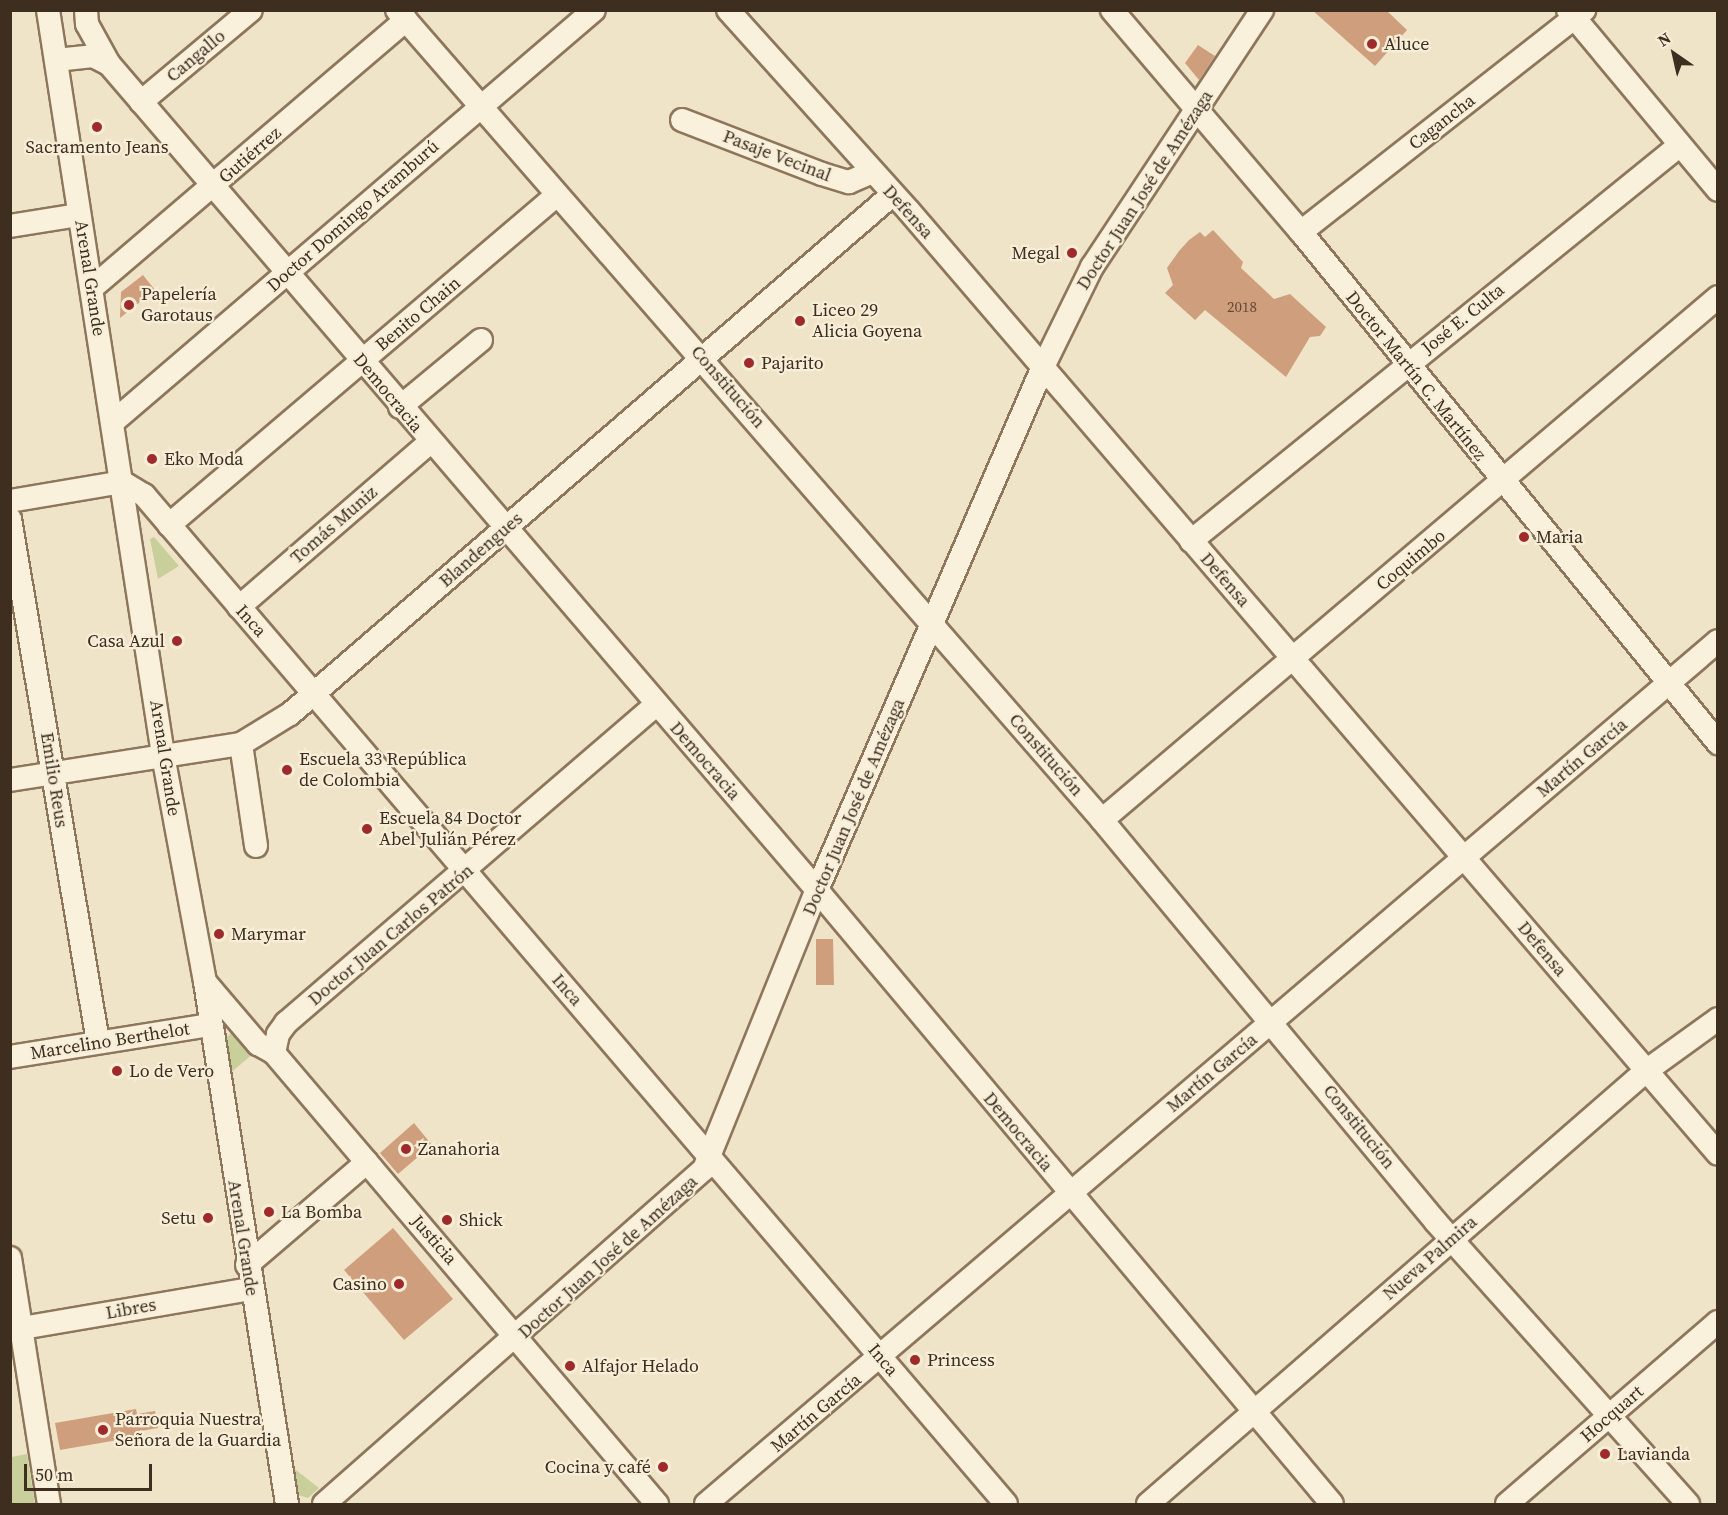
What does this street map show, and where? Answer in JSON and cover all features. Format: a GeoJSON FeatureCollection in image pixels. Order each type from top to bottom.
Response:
{"type":"FeatureCollection","features":[{"type":"Feature","properties":{"kind":"street","name":"Arenal Grande"},"geometry":{"type":"LineString","coordinates":[[48,10],[114,422],[164,755],[205,982],[247,1265],[287,1504]]}},
{"type":"Feature","properties":{"kind":"street","name":"Democracia"},"geometry":{"type":"LineString","coordinates":[[86,10],[87,24],[109,64],[504,529],[817,890],[1252,1414],[1332,1504]]}},
{"type":"Feature","properties":{"kind":"street","name":"Cangallo"},"geometry":{"type":"LineString","coordinates":[[141,102],[252,10]]}},
{"type":"Feature","properties":{"kind":"street","name":"Doctor Domingo Aramburú"},"geometry":{"type":"LineString","coordinates":[[114,422],[594,10]]}},
{"type":"Feature","properties":{"kind":"street","name":"Defensa"},"geometry":{"type":"LineString","coordinates":[[728,10],[872,172],[1294,659],[1718,1154]]}},
{"type":"Feature","properties":{"kind":"street","name":"Doctor Martín C. Martínez"},"geometry":{"type":"LineString","coordinates":[[1112,10],[1300,232],[1406,366],[1718,743]]}},
{"type":"Feature","properties":{"kind":"street","name":"Doctor Juan José de Amézaga"},"geometry":{"type":"LineString","coordinates":[[324,1504],[697,1179],[710,1157],[817,890],[1042,369],[1092,267],[1262,10]]}},
{"type":"Feature","properties":{"kind":"street"},"geometry":{"type":"LineString","coordinates":[[1575,13],[1718,190]]}},
{"type":"Feature","properties":{"kind":"street","name":"Cagancha"},"geometry":{"type":"LineString","coordinates":[[1300,232],[1575,13]]}},
{"type":"Feature","properties":{"kind":"street","name":"Constitución"},"geometry":{"type":"LineString","coordinates":[[402,15],[557,195],[704,359],[1102,820],[1272,1021],[1451,1239],[1611,1414],[1688,1504]]}},
{"type":"Feature","properties":{"kind":"street","name":"Gutiérrez"},"geometry":{"type":"LineString","coordinates":[[92,288],[213,186],[402,15]]}},
{"type":"Feature","properties":{"kind":"street"},"geometry":{"type":"LineString","coordinates":[[56,60],[93,56],[109,64]]}},
{"type":"Feature","properties":{"kind":"street","name":"Pasaje Vecinal"},"geometry":{"type":"LineString","coordinates":[[682,120],[822,174],[849,182],[872,172]]}},
{"type":"Feature","properties":{"kind":"street","name":"José E. Culta"},"geometry":{"type":"LineString","coordinates":[[1191,541],[1680,145]]}},
{"type":"Feature","properties":{"kind":"street","name":"Benito Chain"},"geometry":{"type":"LineString","coordinates":[[169,525],[557,195]]}},
{"type":"Feature","properties":{"kind":"street","name":"Blandengues"},"geometry":{"type":"LineString","coordinates":[[10,780],[241,744],[316,694],[892,195]]}},
{"type":"Feature","properties":{"kind":"street"},"geometry":{"type":"LineString","coordinates":[[10,226],[80,215]]}},
{"type":"Feature","properties":{"kind":"street","name":"Coquimbo"},"geometry":{"type":"LineString","coordinates":[[1102,820],[1718,297]]}},
{"type":"Feature","properties":{"kind":"street"},"geometry":{"type":"LineString","coordinates":[[400,407],[481,340]]}},
{"type":"Feature","properties":{"kind":"street","name":"Tomás Muniz"},"geometry":{"type":"LineString","coordinates":[[238,607],[430,442]]}},
{"type":"Feature","properties":{"kind":"street"},"geometry":{"type":"LineString","coordinates":[[10,501],[122,482]]}},
{"type":"Feature","properties":{"kind":"street","name":"Inca"},"geometry":{"type":"LineString","coordinates":[[122,482],[144,495],[1006,1504]]}},
{"type":"Feature","properties":{"kind":"street","name":"Emilio Reus"},"geometry":{"type":"LineString","coordinates":[[10,519],[98,1042]]}},
{"type":"Feature","properties":{"kind":"street","name":"Martín García"},"geometry":{"type":"LineString","coordinates":[[706,1504],[881,1358],[1463,856],[1669,685],[1718,641]]}},
{"type":"Feature","properties":{"kind":"street","name":"Doctor Juan Carlos Patrón"},"geometry":{"type":"LineString","coordinates":[[274,1053],[278,1034],[286,1023],[465,872],[656,705]]}},
{"type":"Feature","properties":{"kind":"street"},"geometry":{"type":"LineString","coordinates":[[241,744],[256,846]]}},
{"type":"Feature","properties":{"kind":"street","name":"Justicia"},"geometry":{"type":"LineString","coordinates":[[205,982],[258,1044],[274,1053],[657,1504]]}},
{"type":"Feature","properties":{"kind":"street","name":"Nueva Palmira"},"geometry":{"type":"LineString","coordinates":[[1148,1504],[1646,1071],[1718,1019]]}},
{"type":"Feature","properties":{"kind":"street","name":"Marcelino Berthelot"},"geometry":{"type":"LineString","coordinates":[[10,1057],[210,1025]]}},
{"type":"Feature","properties":{"kind":"street"},"geometry":{"type":"LineString","coordinates":[[247,1265],[367,1162]]}},
{"type":"Feature","properties":{"kind":"street"},"geometry":{"type":"LineString","coordinates":[[10,1258],[16,1329],[49,1504]]}},
{"type":"Feature","properties":{"kind":"street","name":"Libres"},"geometry":{"type":"LineString","coordinates":[[16,1329],[251,1289]]}},
{"type":"Feature","properties":{"kind":"street","name":"Hocquart"},"geometry":{"type":"LineString","coordinates":[[1507,1504],[1718,1322]]}},
{"type":"Feature","properties":{"kind":"green space"},"geometry":{"type":"Polygon","coordinates":[[[154,537],[179,566],[158,579],[150,539],[154,537]]]}},
{"type":"Feature","properties":{"kind":"green space"},"geometry":{"type":"Polygon","coordinates":[[[232,1032],[239,1033],[254,1053],[228,1075],[223,1041],[232,1032]]]}},
{"type":"Feature","properties":{"kind":"green space"},"geometry":{"type":"Polygon","coordinates":[[[27,1454],[35,1504],[11,1504],[11,1457],[27,1454]]]}},
{"type":"Feature","properties":{"kind":"green space"},"geometry":{"type":"Polygon","coordinates":[[[292,1467],[319,1488],[308,1498],[298,1495],[292,1467]]]}},
{"type":"Feature","properties":{"kind":"building","name":"Aluce"},"geometry":{"type":"Polygon","coordinates":[[[1312,10],[1386,10],[1407,30],[1375,66],[1312,10]]]}},
{"type":"Feature","properties":{"kind":"building"},"geometry":{"type":"Polygon","coordinates":[[[1198,45],[1215,56],[1199,80],[1185,63],[1198,45]]]}},
{"type":"Feature","properties":{"kind":"building"},"geometry":{"type":"Polygon","coordinates":[[[1213,230],[1243,262],[1241,268],[1274,299],[1290,294],[1326,327],[1320,336],[1310,337],[1286,377],[1205,310],[1195,320],[1165,293],[1173,285],[1167,268],[1179,251],[1200,232],[1205,237],[1213,230]]]}},
{"type":"Feature","properties":{"kind":"building","name":"Papelería Garotaus"},"geometry":{"type":"Polygon","coordinates":[[[143,275],[155,290],[120,318],[121,292],[143,275]]]}},
{"type":"Feature","properties":{"kind":"building"},"geometry":{"type":"Polygon","coordinates":[[[816,939],[833,939],[834,985],[816,985],[816,939]]]}},
{"type":"Feature","properties":{"kind":"building","name":"Zanahoria"},"geometry":{"type":"Polygon","coordinates":[[[414,1123],[432,1145],[398,1174],[380,1153],[414,1123]]]}},
{"type":"Feature","properties":{"kind":"building","name":"Casino"},"geometry":{"type":"Polygon","coordinates":[[[393,1228],[453,1299],[404,1340],[344,1270],[393,1228]]]}},
{"type":"Feature","properties":{"kind":"building","name":"Parroquia Nuestra Señora de la Guardia"},"geometry":{"type":"Polygon","coordinates":[[[136,1409],[137,1414],[155,1411],[158,1428],[140,1431],[141,1436],[60,1450],[55,1423],[136,1409]]]}},
{"type":"Feature","properties":{"kind":"place","name":"Aluce"},"geometry":{"type":"Point","coordinates":[1372,44]}},
{"type":"Feature","properties":{"kind":"place","name":"Sacramento Jeans"},"geometry":{"type":"Point","coordinates":[97,127]}},
{"type":"Feature","properties":{"kind":"place","name":"Megal"},"geometry":{"type":"Point","coordinates":[1072,253]}},
{"type":"Feature","properties":{"kind":"place","name":"Papelería Garotaus"},"geometry":{"type":"Point","coordinates":[129,305]}},
{"type":"Feature","properties":{"kind":"place","name":"Liceo 29 Alicia Goyena"},"geometry":{"type":"Point","coordinates":[800,321]}},
{"type":"Feature","properties":{"kind":"place","name":"Pajarito"},"geometry":{"type":"Point","coordinates":[749,363]}},
{"type":"Feature","properties":{"kind":"place","name":"Eko Moda"},"geometry":{"type":"Point","coordinates":[152,459]}},
{"type":"Feature","properties":{"kind":"place","name":"Maria"},"geometry":{"type":"Point","coordinates":[1524,537]}},
{"type":"Feature","properties":{"kind":"place","name":"Casa Azul"},"geometry":{"type":"Point","coordinates":[177,641]}},
{"type":"Feature","properties":{"kind":"place","name":"Escuela 33 República de Colombia"},"geometry":{"type":"Point","coordinates":[287,770]}},
{"type":"Feature","properties":{"kind":"place","name":"Escuela 84 Doctor Abel Julián Pérez"},"geometry":{"type":"Point","coordinates":[367,829]}},
{"type":"Feature","properties":{"kind":"place","name":"Marymar"},"geometry":{"type":"Point","coordinates":[219,934]}},
{"type":"Feature","properties":{"kind":"place","name":"Lo de Vero"},"geometry":{"type":"Point","coordinates":[117,1071]}},
{"type":"Feature","properties":{"kind":"place","name":"Zanahoria"},"geometry":{"type":"Point","coordinates":[406,1149]}},
{"type":"Feature","properties":{"kind":"place","name":"La Bomba"},"geometry":{"type":"Point","coordinates":[269,1212]}},
{"type":"Feature","properties":{"kind":"place","name":"Setu"},"geometry":{"type":"Point","coordinates":[208,1218]}},
{"type":"Feature","properties":{"kind":"place","name":"Shick"},"geometry":{"type":"Point","coordinates":[447,1220]}},
{"type":"Feature","properties":{"kind":"place","name":"Casino"},"geometry":{"type":"Point","coordinates":[399,1284]}},
{"type":"Feature","properties":{"kind":"place","name":"Princess"},"geometry":{"type":"Point","coordinates":[915,1360]}},
{"type":"Feature","properties":{"kind":"place","name":"Alfajor Helado"},"geometry":{"type":"Point","coordinates":[570,1366]}},
{"type":"Feature","properties":{"kind":"place","name":"Parroquia Nuestra Señora de la Guardia"},"geometry":{"type":"Point","coordinates":[103,1430]}},
{"type":"Feature","properties":{"kind":"place","name":"Lavianda"},"geometry":{"type":"Point","coordinates":[1605,1454]}},
{"type":"Feature","properties":{"kind":"place","name":"Cocina y café"},"geometry":{"type":"Point","coordinates":[663,1467]}}]}
